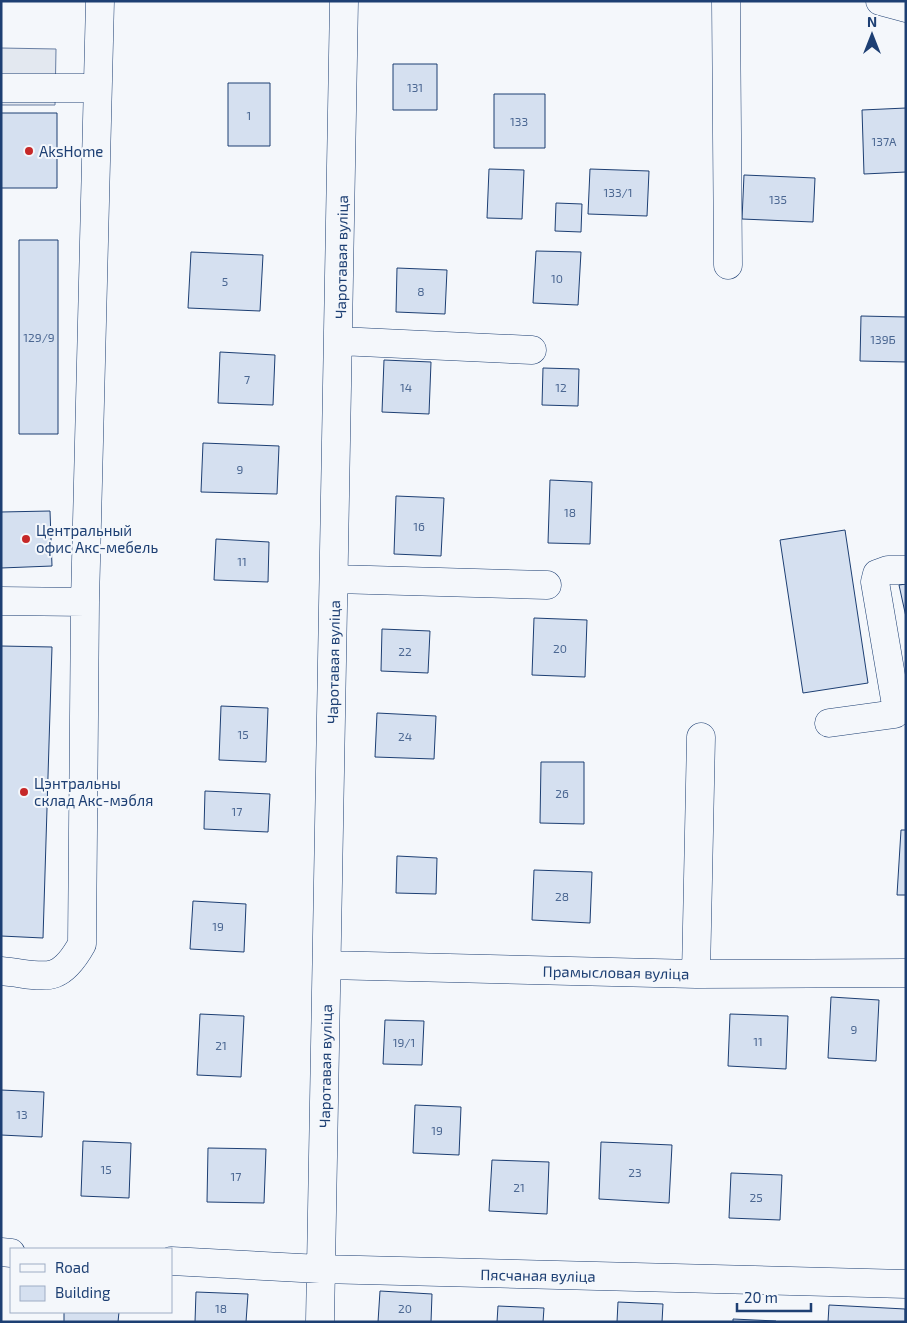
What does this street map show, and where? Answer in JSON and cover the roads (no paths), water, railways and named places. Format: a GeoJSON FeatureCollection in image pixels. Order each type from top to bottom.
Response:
{"type":"FeatureCollection","features":[{"type":"Feature","properties":{"kind":"street"},"geometry":{"type":"LineString","coordinates":[[1,971],[49,976],[62,972],[72,961],[82,944],[86,602],[100,1]]}},
{"type":"Feature","properties":{"kind":"street","name":"Чаротавая вуліца"},"geometry":{"type":"LineString","coordinates":[[320,1322],[340,341],[344,1]]}},
{"type":"Feature","properties":{"kind":"street"},"geometry":{"type":"LineString","coordinates":[[726,1],[728,265]]}},
{"type":"Feature","properties":{"kind":"street"},"geometry":{"type":"LineString","coordinates":[[880,1],[906,8]]}},
{"type":"Feature","properties":{"kind":"street"},"geometry":{"type":"LineString","coordinates":[[1,88],[97,88]]}},
{"type":"Feature","properties":{"kind":"street"},"geometry":{"type":"LineString","coordinates":[[340,341],[532,350]]}},
{"type":"Feature","properties":{"kind":"street"},"geometry":{"type":"LineString","coordinates":[[830,723],[895,714],[896,705],[876,582],[877,574],[888,570],[906,570]]}},
{"type":"Feature","properties":{"kind":"street"},"geometry":{"type":"LineString","coordinates":[[335,579],[547,585]]}},
{"type":"Feature","properties":{"kind":"street"},"geometry":{"type":"LineString","coordinates":[[1,601],[86,602]]}},
{"type":"Feature","properties":{"kind":"street"},"geometry":{"type":"LineString","coordinates":[[696,974],[701,737]]}},
{"type":"Feature","properties":{"kind":"street","name":"Прамысловая вуліца"},"geometry":{"type":"LineString","coordinates":[[327,965],[696,974],[906,973]]}},
{"type":"Feature","properties":{"kind":"street","name":"Пясчаная вуліца"},"geometry":{"type":"LineString","coordinates":[[172,1261],[320,1269],[906,1284]]}},
{"type":"Feature","properties":{"kind":"place","name":"AksHome"},"geometry":{"type":"Point","coordinates":[29,151]}},
{"type":"Feature","properties":{"kind":"place","name":"Центральный офис Акс-мебель"},"geometry":{"type":"Point","coordinates":[26,539]}},
{"type":"Feature","properties":{"kind":"place","name":"Цэнтральны склад Акс-мэбля"},"geometry":{"type":"Point","coordinates":[24,792]}}]}
